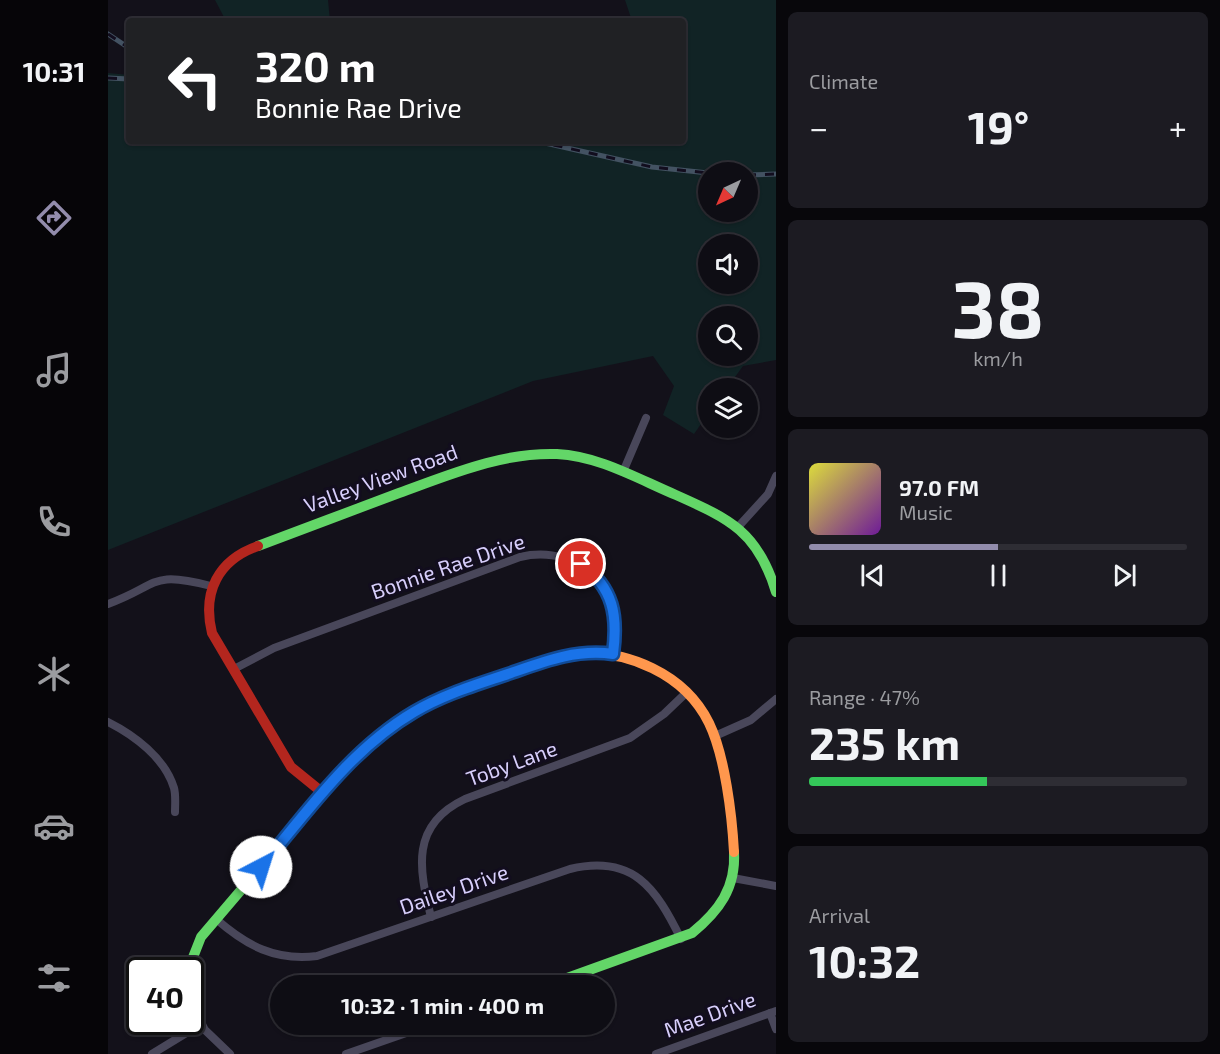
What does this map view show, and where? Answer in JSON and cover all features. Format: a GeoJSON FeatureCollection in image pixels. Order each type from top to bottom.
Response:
{"type":"FeatureCollection","features":[{"type":"Feature","properties":{"kind":"street"},"geometry":{"type":"LineString","coordinates":[[623,472],[646,418]]}},
{"type":"Feature","properties":{"kind":"street","name":"Valley View Road"},"geometry":{"type":"LineString","coordinates":[[323,793],[291,767],[208,622],[207,598],[211,586],[223,565],[243,551],[479,464],[525,455],[558,454],[597,461],[708,508],[738,526],[765,562],[776,591]]}},
{"type":"Feature","properties":{"kind":"street"},"geometry":{"type":"LineString","coordinates":[[738,526],[768,494],[776,476]]}},
{"type":"Feature","properties":{"kind":"street","name":"Bonnie Rae Drive"},"geometry":{"type":"LineString","coordinates":[[234,669],[274,648],[520,558],[546,554],[570,558],[581,564],[607,591],[615,615],[613,654]]}},
{"type":"Feature","properties":{"kind":"street"},"geometry":{"type":"LineString","coordinates":[[108,604],[159,579],[181,578],[211,586]]}},
{"type":"Feature","properties":{"kind":"street"},"geometry":{"type":"LineString","coordinates":[[193,957],[196,947],[216,919],[323,793],[375,738],[400,720],[435,701],[556,657],[590,652],[613,654],[657,669],[687,692],[707,719],[715,736],[736,856],[728,893],[703,925],[681,939],[577,975]]}},
{"type":"Feature","properties":{"kind":"street","name":"Toby Lane"},"geometry":{"type":"LineString","coordinates":[[431,917],[420,862],[427,837],[441,816],[465,799],[630,738],[664,714],[687,692]]}},
{"type":"Feature","properties":{"kind":"street"},"geometry":{"type":"LineString","coordinates":[[715,736],[751,720],[776,699]]}},
{"type":"Feature","properties":{"kind":"street"},"geometry":{"type":"LineString","coordinates":[[108,722],[135,738],[157,760],[174,789],[176,812]]}},
{"type":"Feature","properties":{"kind":"street","name":"Dailey Drive"},"geometry":{"type":"LineString","coordinates":[[216,919],[258,950],[280,956],[302,958],[317,956],[570,869],[598,865],[625,871],[651,888],[664,905],[681,939]]}},
{"type":"Feature","properties":{"kind":"street"},"geometry":{"type":"LineString","coordinates":[[733,878],[776,886]]}},
{"type":"Feature","properties":{"kind":"street"},"geometry":{"type":"LineString","coordinates":[[773,1012],[776,1029]]}},
{"type":"Feature","properties":{"kind":"street","name":"Mae Drive"},"geometry":{"type":"LineString","coordinates":[[656,1054],[675,1051],[773,1012]]}},
{"type":"Feature","properties":{"kind":"street"},"geometry":{"type":"LineString","coordinates":[[204,1028],[213,1040],[230,1054]]}},
{"type":"Feature","properties":{"kind":"street"},"geometry":{"type":"LineString","coordinates":[[152,1054],[183,1035]]}},
{"type":"Feature","properties":{"kind":"street"},"geometry":{"type":"LineString","coordinates":[[346,1054],[402,1035]]}},
{"type":"Feature","properties":{"kind":"street"},"geometry":{"type":"LineString","coordinates":[[374,1045],[377,1054]]}},
{"type":"Feature","properties":{"kind":"shaded area"},"geometry":{"type":"Polygon","coordinates":[[[215,0],[328,0],[330,18],[224,18],[215,0]]]}},
{"type":"Feature","properties":{"kind":"shaded area"},"geometry":{"type":"Polygon","coordinates":[[[625,0],[776,0],[776,360],[758,363],[758,306],[698,306],[698,366],[743,366],[734,378],[698,378],[698,428],[694,434],[663,415],[674,386],[653,356],[533,381],[108,550],[108,73],[126,75],[126,144],[686,144],[686,18],[631,18],[625,0]]]}},
{"type":"Feature","properties":{"kind":"railway"},"geometry":{"type":"LineString","coordinates":[[108,34],[126,46]]}},
{"type":"Feature","properties":{"kind":"railway"},"geometry":{"type":"LineString","coordinates":[[108,78],[126,79]]}},
{"type":"Feature","properties":{"kind":"railway"},"geometry":{"type":"LineString","coordinates":[[549,144],[652,167],[698,172]]}},
{"type":"Feature","properties":{"kind":"railway"},"geometry":{"type":"LineString","coordinates":[[758,175],[776,174]]}},
{"type":"Feature","properties":{"kind":"traffic: fast"},"geometry":{"type":"LineString","coordinates":[[258,546],[476,466],[536,454],[557,454],[588,459],[618,469],[727,520],[751,541],[769,572],[776,592]]}},
{"type":"Feature","properties":{"kind":"traffic: fast"},"geometry":{"type":"LineString","coordinates":[[193,957],[201,937],[334,781],[372,742],[419,709],[476,685]]}},
{"type":"Feature","properties":{"kind":"traffic: fast"},"geometry":{"type":"LineString","coordinates":[[576,975],[692,933],[710,916],[724,898],[732,877],[734,852]]}},
{"type":"Feature","properties":{"kind":"traffic: slow"},"geometry":{"type":"LineString","coordinates":[[476,685],[537,662],[575,654],[614,656],[634,661],[670,678],[698,706],[715,736],[727,786],[734,852]]}},
{"type":"Feature","properties":{"kind":"traffic: jam"},"geometry":{"type":"LineString","coordinates":[[258,546],[233,560],[216,579],[209,604],[212,633],[291,767],[323,793]]}},
{"type":"Feature","properties":{"kind":"route"},"geometry":{"type":"LineString","coordinates":[[261,867],[359,753],[375,738],[415,711],[453,693],[556,657],[590,652],[613,654],[616,628],[612,603],[600,581],[581,564]]}}]}
